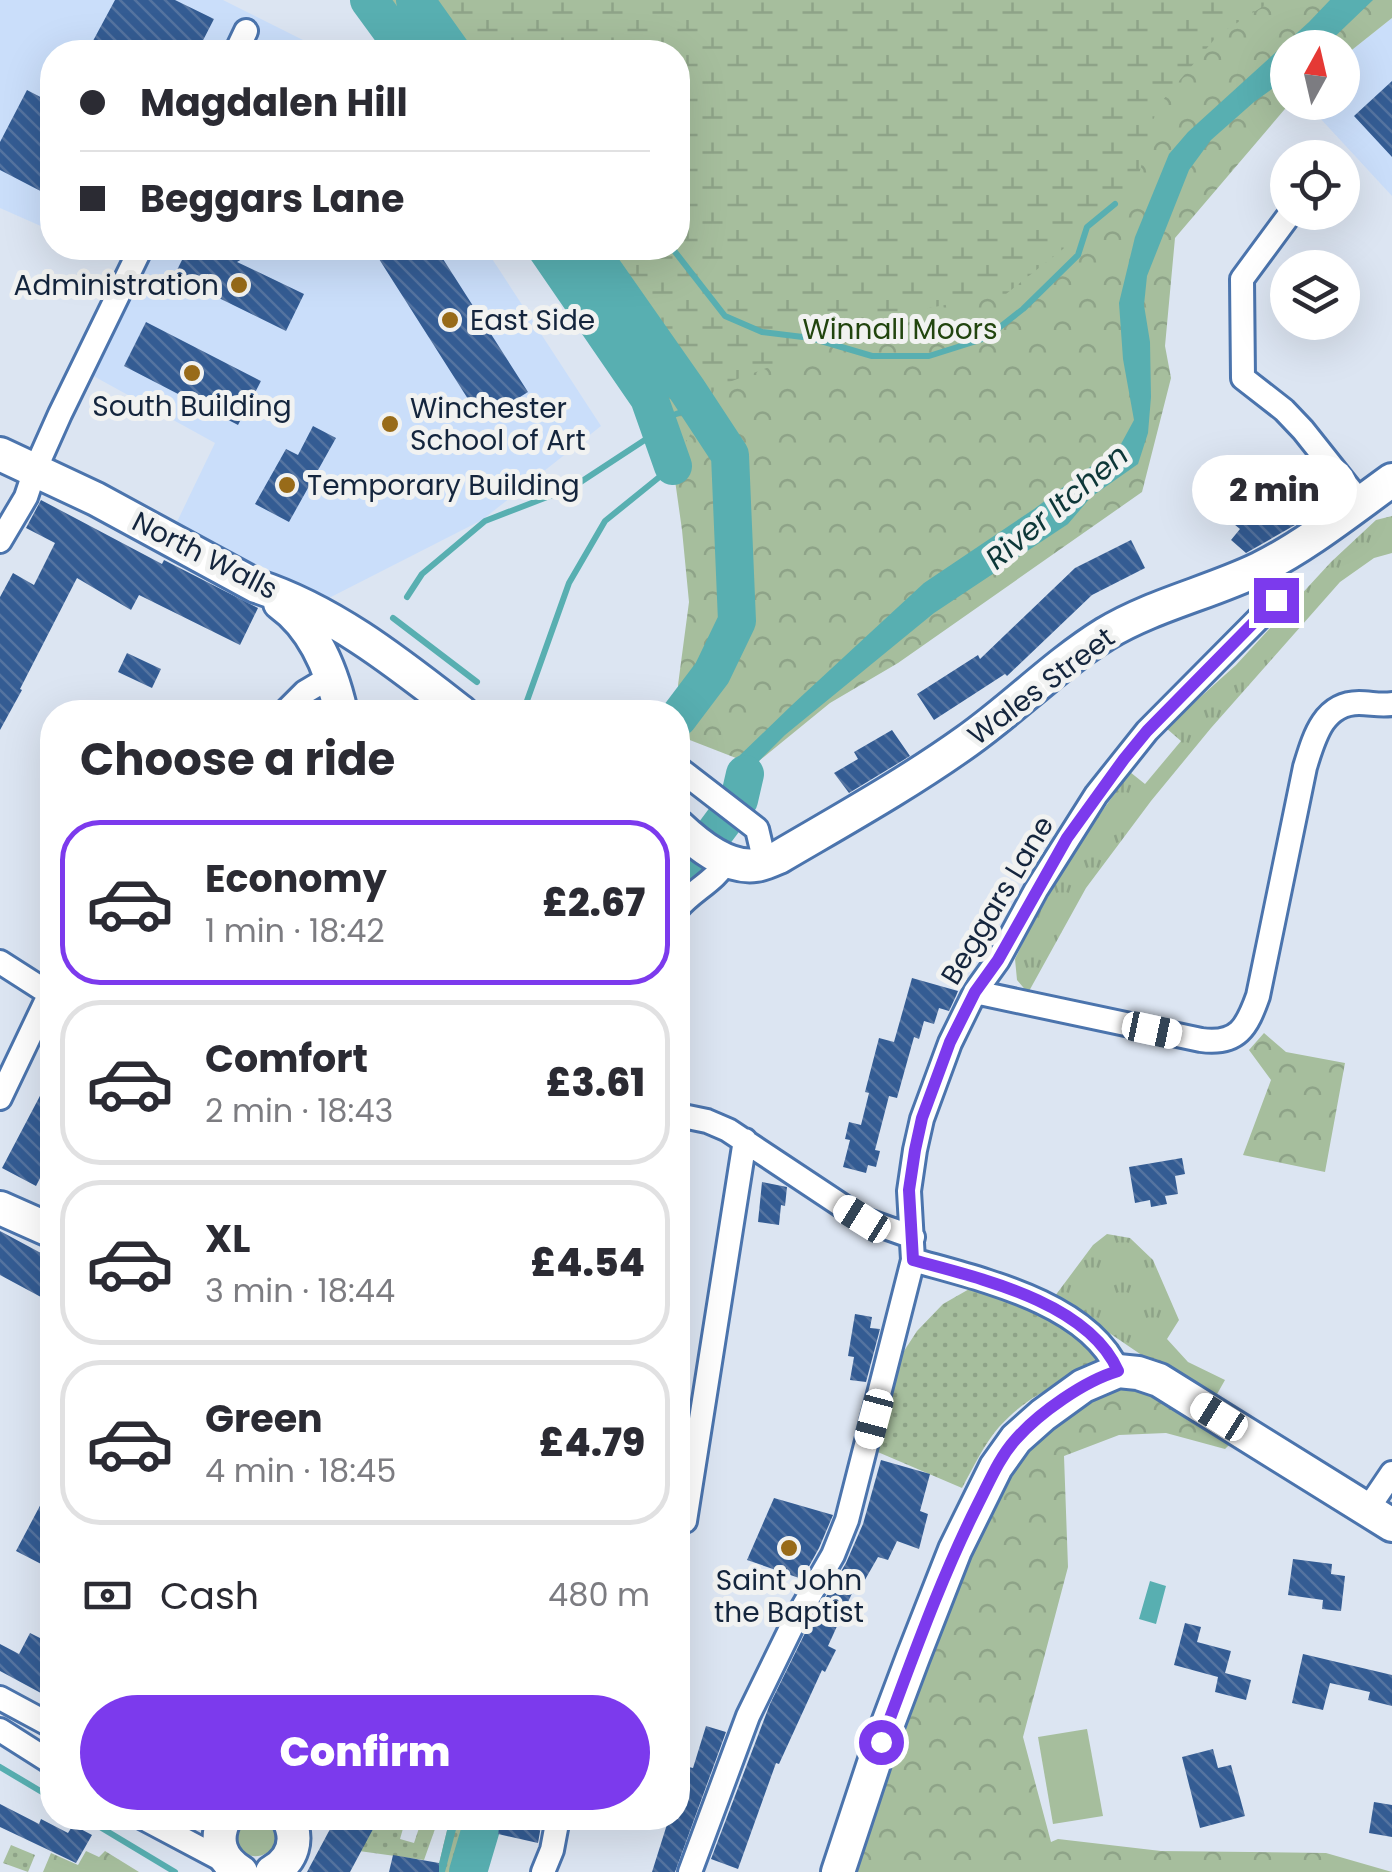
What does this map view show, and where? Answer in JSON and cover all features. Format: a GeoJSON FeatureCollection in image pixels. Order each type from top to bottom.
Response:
{"type":"FeatureCollection","features":[{"type":"Feature","properties":{"kind":"main road","name":"North Walls"},"geometry":{"type":"LineString","coordinates":[[0,454],[328,619],[446,700]]}},
{"type":"Feature","properties":{"kind":"main road","name":"Wales Street"},"geometry":{"type":"LineString","coordinates":[[765,863],[851,815],[969,740],[1044,677],[1106,633],[1290,552],[1392,480]]}},
{"type":"Feature","properties":{"kind":"main road"},"geometry":{"type":"LineString","coordinates":[[256,586],[288,609],[310,636],[324,659],[318,684],[331,700]]}},
{"type":"Feature","properties":{"kind":"main road","name":"North Walls"},"geometry":{"type":"LineString","coordinates":[[318,684],[362,657],[373,656],[403,667]]}},
{"type":"Feature","properties":{"kind":"main road"},"geometry":{"type":"LineString","coordinates":[[690,834],[725,859],[751,866],[765,863]]}},
{"type":"Feature","properties":{"kind":"main road"},"geometry":{"type":"LineString","coordinates":[[0,1208],[40,1226]]}},
{"type":"Feature","properties":{"kind":"main road"},"geometry":{"type":"LineString","coordinates":[[838,1872],[913,1657],[955,1550],[992,1474],[1016,1439],[1083,1386],[1118,1371],[1159,1380],[1379,1518]]}},
{"type":"Feature","properties":{"kind":"main road"},"geometry":{"type":"LineString","coordinates":[[221,1830],[222,1852],[234,1867]]}},
{"type":"Feature","properties":{"kind":"main road"},"geometry":{"type":"LineString","coordinates":[[285,1854],[303,1830]]}},
{"type":"Feature","properties":{"kind":"street"},"geometry":{"type":"LineString","coordinates":[[1278,230],[1242,279],[1244,378],[1303,430],[1360,503]]}},
{"type":"Feature","properties":{"kind":"street"},"geometry":{"type":"LineString","coordinates":[[2,536],[26,496],[135,260]]}},
{"type":"Feature","properties":{"kind":"street","name":"Beggars Lane"},"geometry":{"type":"LineString","coordinates":[[690,1872],[748,1716],[847,1520],[913,1249],[909,1190],[922,1118],[950,1042],[975,992],[998,960],[1067,838],[1114,771],[1147,731],[1276,600]]}},
{"type":"Feature","properties":{"kind":"street"},"geometry":{"type":"LineString","coordinates":[[299,700],[318,684]]}},
{"type":"Feature","properties":{"kind":"street"},"geometry":{"type":"LineString","coordinates":[[975,992],[1201,1040],[1235,1037],[1246,1025],[1258,996],[1305,767],[1317,730],[1324,718],[1346,705],[1392,704]]}},
{"type":"Feature","properties":{"kind":"street"},"geometry":{"type":"LineString","coordinates":[[690,777],[757,829],[765,863]]}},
{"type":"Feature","properties":{"kind":"street"},"geometry":{"type":"LineString","coordinates":[[690,895],[718,874],[725,859]]}},
{"type":"Feature","properties":{"kind":"street"},"geometry":{"type":"LineString","coordinates":[[0,962],[40,986]]}},
{"type":"Feature","properties":{"kind":"street"},"geometry":{"type":"LineString","coordinates":[[0,1098],[40,1015]]}},
{"type":"Feature","properties":{"kind":"street"},"geometry":{"type":"LineString","coordinates":[[690,1117],[707,1121],[745,1140],[913,1249],[1027,1295],[1076,1324],[1110,1352],[1118,1371]]}},
{"type":"Feature","properties":{"kind":"street"},"geometry":{"type":"LineString","coordinates":[[690,1490],[745,1140]]}},
{"type":"Feature","properties":{"kind":"street"},"geometry":{"type":"LineString","coordinates":[[1379,1518],[1392,1473]]}},
{"type":"Feature","properties":{"kind":"street"},"geometry":{"type":"LineString","coordinates":[[0,1698],[40,1720]]}},
{"type":"Feature","properties":{"kind":"street"},"geometry":{"type":"LineString","coordinates":[[0,1730],[40,1755]]}},
{"type":"Feature","properties":{"kind":"street"},"geometry":{"type":"LineString","coordinates":[[165,1830],[234,1867]]}},
{"type":"Feature","properties":{"kind":"street"},"geometry":{"type":"LineString","coordinates":[[543,1872],[556,1830]]}},
{"type":"Feature","properties":{"kind":"shaded area"},"geometry":{"type":"Polygon","coordinates":[[[0,0],[223,0],[303,40],[40,40],[40,226],[0,208],[0,0]]]}},
{"type":"Feature","properties":{"kind":"shaded area"},"geometry":{"type":"Polygon","coordinates":[[[1392,18],[1392,196],[1360,161],[1360,140],[1340,140],[1322,120],[1360,120],[1360,43],[1392,18]]]}},
{"type":"Feature","properties":{"kind":"shaded area","name":"Winchester School of Art"},"geometry":{"type":"Polygon","coordinates":[[[118,260],[493,260],[601,426],[482,520],[327,599],[174,528],[215,443],[88,373],[143,271],[118,260]]]}},
{"type":"Feature","properties":{"kind":"green space","name":"Winnall Moors"},"geometry":{"type":"Polygon","coordinates":[[[369,0],[1392,0],[1392,18],[1360,43],[1360,30],[1270,30],[1270,120],[1276,120],[1175,238],[1165,346],[1171,378],[1142,492],[898,663],[830,703],[754,765],[690,740],[690,700],[679,700],[678,685],[689,602],[673,466],[649,398],[554,260],[690,260],[690,40],[398,40],[369,0]]]}},
{"type":"Feature","properties":{"kind":"green space"},"geometry":{"type":"Polygon","coordinates":[[[369,0],[1266,0],[1265,5],[1218,35],[1157,107],[1134,193],[1006,294],[923,309],[716,387],[673,466],[649,398],[554,260],[690,260],[690,40],[398,40],[369,0]]]}},
{"type":"Feature","properties":{"kind":"green space"},"geometry":{"type":"Polygon","coordinates":[[[1392,516],[1392,553],[1374,558],[1340,582],[1211,728],[1086,888],[1028,993],[1017,980],[1015,959],[1078,845],[1130,772],[1145,784],[1181,741],[1166,728],[1236,665],[1331,562],[1376,520],[1392,516]]]}},
{"type":"Feature","properties":{"kind":"green space"},"geometry":{"type":"Polygon","coordinates":[[[1264,1033],[1286,1052],[1345,1063],[1325,1172],[1243,1155],[1271,1080],[1249,1050],[1264,1033]]]}},
{"type":"Feature","properties":{"kind":"green space"},"geometry":{"type":"Polygon","coordinates":[[[1107,1234],[1130,1238],[1153,1260],[1179,1320],[1167,1339],[1188,1362],[1225,1380],[1212,1403],[1055,1296],[1093,1245],[1107,1234]]]}},
{"type":"Feature","properties":{"kind":"green space"},"geometry":{"type":"Polygon","coordinates":[[[997,1286],[1075,1327],[1107,1367],[1049,1389],[1011,1415],[988,1441],[962,1488],[866,1447],[893,1368],[917,1331],[943,1304],[971,1288],[997,1286]]]}},
{"type":"Feature","properties":{"kind":"green space"},"geometry":{"type":"Polygon","coordinates":[[[1117,1382],[1154,1394],[1231,1443],[1225,1449],[1166,1433],[1119,1435],[1064,1456],[1068,1567],[1023,1737],[1051,1842],[1058,1839],[1161,1851],[1326,1853],[1392,1872],[836,1872],[915,1661],[1022,1448],[1117,1382]]]}},
{"type":"Feature","properties":{"kind":"green space"},"geometry":{"type":"Polygon","coordinates":[[[1087,1729],[1103,1816],[1053,1824],[1038,1737],[1087,1729]]]}},
{"type":"Feature","properties":{"kind":"green space"},"geometry":{"type":"Polygon","coordinates":[[[235,1830],[276,1830],[278,1842],[270,1851],[252,1856],[238,1848],[235,1830]]]}},
{"type":"Feature","properties":{"kind":"green space"},"geometry":{"type":"Polygon","coordinates":[[[372,1830],[403,1830],[400,1839],[414,1843],[418,1830],[435,1830],[424,1860],[359,1851],[372,1830]]]}},
{"type":"Feature","properties":{"kind":"green space"},"geometry":{"type":"Polygon","coordinates":[[[447,1830],[480,1830],[468,1872],[437,1872],[447,1830]]]}},
{"type":"Feature","properties":{"kind":"green space"},"geometry":{"type":"Polygon","coordinates":[[[11,1845],[35,1855],[28,1872],[3,1863],[11,1845]]]}},
{"type":"Feature","properties":{"kind":"green space"},"geometry":{"type":"Polygon","coordinates":[[[86,1851],[99,1857],[105,1851],[139,1872],[43,1872],[51,1853],[78,1865],[86,1851]]]}},
{"type":"Feature","properties":{"kind":"water"},"geometry":{"type":"Polygon","coordinates":[[[1330,0],[1373,0],[1342,30],[1300,30],[1330,0]]]}},
{"type":"Feature","properties":{"kind":"water"},"geometry":{"type":"Polygon","coordinates":[[[1270,57],[1270,90],[1211,140],[1189,170],[1147,276],[1144,305],[1150,342],[1151,397],[1148,433],[1138,464],[1091,497],[1068,524],[934,613],[785,735],[747,773],[746,813],[724,798],[726,779],[737,758],[924,583],[1121,444],[1134,420],[1123,359],[1119,303],[1135,237],[1169,154],[1270,57]]]}},
{"type":"Feature","properties":{"kind":"water"},"geometry":{"type":"Polygon","coordinates":[[[1150,1581],[1166,1586],[1156,1624],[1139,1619],[1150,1581]]]}},
{"type":"Feature","properties":{"kind":"water"},"geometry":{"type":"Polygon","coordinates":[[[447,1830],[456,1830],[445,1872],[437,1872],[447,1830]]]}},
{"type":"Feature","properties":{"kind":"building"},"geometry":{"type":"Polygon","coordinates":[[[115,0],[175,0],[214,19],[203,40],[93,40],[115,0]]]}},
{"type":"Feature","properties":{"kind":"building"},"geometry":{"type":"Polygon","coordinates":[[[1392,81],[1392,157],[1358,120],[1360,110],[1392,81]]]}},
{"type":"Feature","properties":{"kind":"building"},"geometry":{"type":"Polygon","coordinates":[[[27,90],[40,97],[40,191],[0,170],[0,142],[27,90]]]}},
{"type":"Feature","properties":{"kind":"building","name":"Administration"},"geometry":{"type":"Polygon","coordinates":[[[182,260],[240,260],[237,262],[304,294],[286,331],[174,276],[182,260]]]}},
{"type":"Feature","properties":{"kind":"building","name":"East Side"},"geometry":{"type":"Polygon","coordinates":[[[380,260],[444,260],[528,392],[482,421],[380,260]]]}},
{"type":"Feature","properties":{"kind":"building","name":"South Building"},"geometry":{"type":"Polygon","coordinates":[[[146,322],[261,381],[238,425],[124,366],[146,322]]]}},
{"type":"Feature","properties":{"kind":"building","name":"Temporary Building"},"geometry":{"type":"Polygon","coordinates":[[[313,426],[336,438],[289,522],[255,504],[286,449],[298,455],[313,426]]]}},
{"type":"Feature","properties":{"kind":"building"},"geometry":{"type":"Polygon","coordinates":[[[1245,494],[1295,525],[1246,553],[1231,540],[1240,529],[1223,515],[1245,494]]]}},
{"type":"Feature","properties":{"kind":"building"},"geometry":{"type":"Polygon","coordinates":[[[41,500],[162,564],[164,560],[258,608],[240,645],[139,595],[131,610],[77,578],[0,730],[0,597],[13,573],[34,585],[55,543],[26,528],[41,500]]]}},
{"type":"Feature","properties":{"kind":"building"},"geometry":{"type":"Polygon","coordinates":[[[1131,540],[1145,568],[1092,595],[1007,676],[934,720],[917,694],[978,655],[980,659],[1075,568],[1131,540]]]}},
{"type":"Feature","properties":{"kind":"building"},"geometry":{"type":"Polygon","coordinates":[[[127,653],[161,669],[152,688],[118,672],[127,653]]]}},
{"type":"Feature","properties":{"kind":"building"},"geometry":{"type":"Polygon","coordinates":[[[892,730],[910,756],[849,793],[834,773],[858,759],[854,752],[892,730]]]}},
{"type":"Feature","properties":{"kind":"building"},"geometry":{"type":"Polygon","coordinates":[[[912,978],[958,991],[949,1011],[939,1008],[934,1024],[924,1021],[919,1039],[914,1037],[897,1098],[889,1096],[875,1150],[880,1151],[876,1167],[868,1165],[866,1173],[843,1167],[850,1140],[845,1139],[849,1122],[861,1125],[879,1038],[894,1042],[912,978]]]}},
{"type":"Feature","properties":{"kind":"building"},"geometry":{"type":"Polygon","coordinates":[[[40,1096],[40,1178],[36,1186],[2,1168],[40,1096]]]}},
{"type":"Feature","properties":{"kind":"building"},"geometry":{"type":"Polygon","coordinates":[[[1182,1158],[1185,1174],[1175,1176],[1178,1194],[1165,1196],[1167,1204],[1151,1207],[1150,1200],[1135,1203],[1129,1167],[1182,1158]]]}},
{"type":"Feature","properties":{"kind":"building"},"geometry":{"type":"Polygon","coordinates":[[[762,1182],[787,1187],[779,1225],[758,1222],[762,1182]]]}},
{"type":"Feature","properties":{"kind":"building"},"geometry":{"type":"Polygon","coordinates":[[[0,1231],[40,1253],[40,1297],[0,1275],[0,1231]]]}},
{"type":"Feature","properties":{"kind":"building"},"geometry":{"type":"Polygon","coordinates":[[[855,1314],[872,1317],[870,1328],[880,1329],[866,1382],[850,1380],[854,1357],[848,1356],[855,1314]]]}},
{"type":"Feature","properties":{"kind":"building"},"geometry":{"type":"Polygon","coordinates":[[[881,1460],[930,1474],[920,1511],[928,1514],[919,1549],[897,1541],[888,1560],[878,1557],[858,1592],[854,1589],[828,1646],[836,1650],[825,1672],[822,1670],[779,1764],[776,1763],[738,1869],[711,1859],[770,1704],[863,1524],[881,1460]]]}},
{"type":"Feature","properties":{"kind":"building","name":"Saint John the Baptist"},"geometry":{"type":"Polygon","coordinates":[[[774,1498],[833,1515],[802,1579],[747,1560],[774,1498]]]}},
{"type":"Feature","properties":{"kind":"building"},"geometry":{"type":"Polygon","coordinates":[[[40,1506],[40,1563],[16,1551],[40,1506]]]}},
{"type":"Feature","properties":{"kind":"building"},"geometry":{"type":"Polygon","coordinates":[[[1293,1559],[1332,1564],[1331,1574],[1345,1576],[1341,1611],[1322,1609],[1323,1600],[1288,1595],[1293,1559]]]}},
{"type":"Feature","properties":{"kind":"building"},"geometry":{"type":"Polygon","coordinates":[[[1185,1623],[1201,1627],[1197,1642],[1231,1651],[1225,1673],[1251,1680],[1246,1700],[1215,1692],[1218,1677],[1174,1665],[1185,1623]]]}},
{"type":"Feature","properties":{"kind":"building"},"geometry":{"type":"Polygon","coordinates":[[[30,1633],[40,1638],[40,1693],[0,1671],[0,1644],[19,1654],[30,1633]]]}},
{"type":"Feature","properties":{"kind":"building"},"geometry":{"type":"Polygon","coordinates":[[[1303,1654],[1392,1675],[1392,1706],[1368,1700],[1370,1692],[1330,1683],[1323,1710],[1292,1703],[1303,1654]]]}},
{"type":"Feature","properties":{"kind":"building"},"geometry":{"type":"Polygon","coordinates":[[[706,1726],[726,1732],[675,1872],[652,1872],[665,1830],[690,1830],[690,1767],[693,1768],[706,1726]]]}},
{"type":"Feature","properties":{"kind":"building"},"geometry":{"type":"Polygon","coordinates":[[[1213,1749],[1218,1768],[1231,1765],[1245,1816],[1200,1828],[1182,1757],[1213,1749]]]}},
{"type":"Feature","properties":{"kind":"building"},"geometry":{"type":"Polygon","coordinates":[[[1374,1802],[1392,1805],[1392,1837],[1369,1833],[1374,1802]]]}},
{"type":"Feature","properties":{"kind":"building"},"geometry":{"type":"Polygon","coordinates":[[[0,1804],[40,1822],[40,1830],[82,1830],[92,1835],[76,1863],[0,1827],[0,1804]]]}},
{"type":"Feature","properties":{"kind":"building"},"geometry":{"type":"Polygon","coordinates":[[[330,1830],[373,1830],[350,1872],[307,1872],[330,1830]]]}},
{"type":"Feature","properties":{"kind":"building"},"geometry":{"type":"Polygon","coordinates":[[[499,1830],[540,1830],[538,1843],[498,1834],[499,1830]]]}},
{"type":"Feature","properties":{"kind":"building"},"geometry":{"type":"Polygon","coordinates":[[[393,1855],[439,1863],[439,1872],[389,1872],[393,1855]]]}},
{"type":"Feature","properties":{"kind":"waterway"},"geometry":{"type":"LineString","coordinates":[[369,0],[398,40]]}},
{"type":"Feature","properties":{"kind":"waterway"},"geometry":{"type":"LineString","coordinates":[[415,0],[443,40]]}},
{"type":"Feature","properties":{"kind":"waterway"},"geometry":{"type":"LineString","coordinates":[[681,260],[725,316],[762,332],[811,338],[872,356],[929,356],[986,338],[1023,309],[1078,255],[1087,227],[1115,204]]}},
{"type":"Feature","properties":{"kind":"waterway"},"geometry":{"type":"LineString","coordinates":[[554,260],[649,398],[673,466]]}},
{"type":"Feature","properties":{"kind":"waterway"},"geometry":{"type":"LineString","coordinates":[[596,260],[730,455],[737,621],[712,673],[690,702]]}},
{"type":"Feature","properties":{"kind":"waterway"},"geometry":{"type":"LineString","coordinates":[[657,421],[698,406]]}},
{"type":"Feature","properties":{"kind":"waterway"},"geometry":{"type":"LineString","coordinates":[[407,597],[422,574],[485,521],[573,487],[660,430]]}},
{"type":"Feature","properties":{"kind":"waterway"},"geometry":{"type":"LineString","coordinates":[[527,700],[569,583],[605,521],[673,466]]}},
{"type":"Feature","properties":{"kind":"waterway"},"geometry":{"type":"LineString","coordinates":[[393,618],[477,682]]}},
{"type":"Feature","properties":{"kind":"waterway","name":"River Itchen"},"geometry":{"type":"LineString","coordinates":[[690,866],[739,800],[745,774]]}},
{"type":"Feature","properties":{"kind":"waterway"},"geometry":{"type":"LineString","coordinates":[[0,1767],[40,1791]]}},
{"type":"Feature","properties":{"kind":"waterway"},"geometry":{"type":"LineString","coordinates":[[105,1830],[175,1872]]}},
{"type":"Feature","properties":{"kind":"waterway"},"geometry":{"type":"LineString","coordinates":[[468,1872],[480,1830]]}},
{"type":"Feature","properties":{"kind":"place","name":"Administration"},"geometry":{"type":"Point","coordinates":[239,285]}},
{"type":"Feature","properties":{"kind":"place","name":"East Side"},"geometry":{"type":"Point","coordinates":[450,320]}},
{"type":"Feature","properties":{"kind":"place","name":"South Building"},"geometry":{"type":"Point","coordinates":[192,373]}},
{"type":"Feature","properties":{"kind":"place","name":"Winchester School of Art"},"geometry":{"type":"Point","coordinates":[390,424]}},
{"type":"Feature","properties":{"kind":"place","name":"Temporary Building"},"geometry":{"type":"Point","coordinates":[287,485]}},
{"type":"Feature","properties":{"kind":"place","name":"Saint John the Baptist"},"geometry":{"type":"Point","coordinates":[789,1548]}},
{"type":"Feature","properties":{"kind":"route"},"geometry":{"type":"LineString","coordinates":[[881,1742],[955,1550],[992,1474],[1016,1439],[1043,1415],[1083,1386],[1118,1371],[1110,1352],[1096,1338],[1027,1295],[913,1260],[909,1190],[922,1118],[950,1042],[975,992],[998,960],[1067,838],[1147,731],[1276,600]]}}]}
